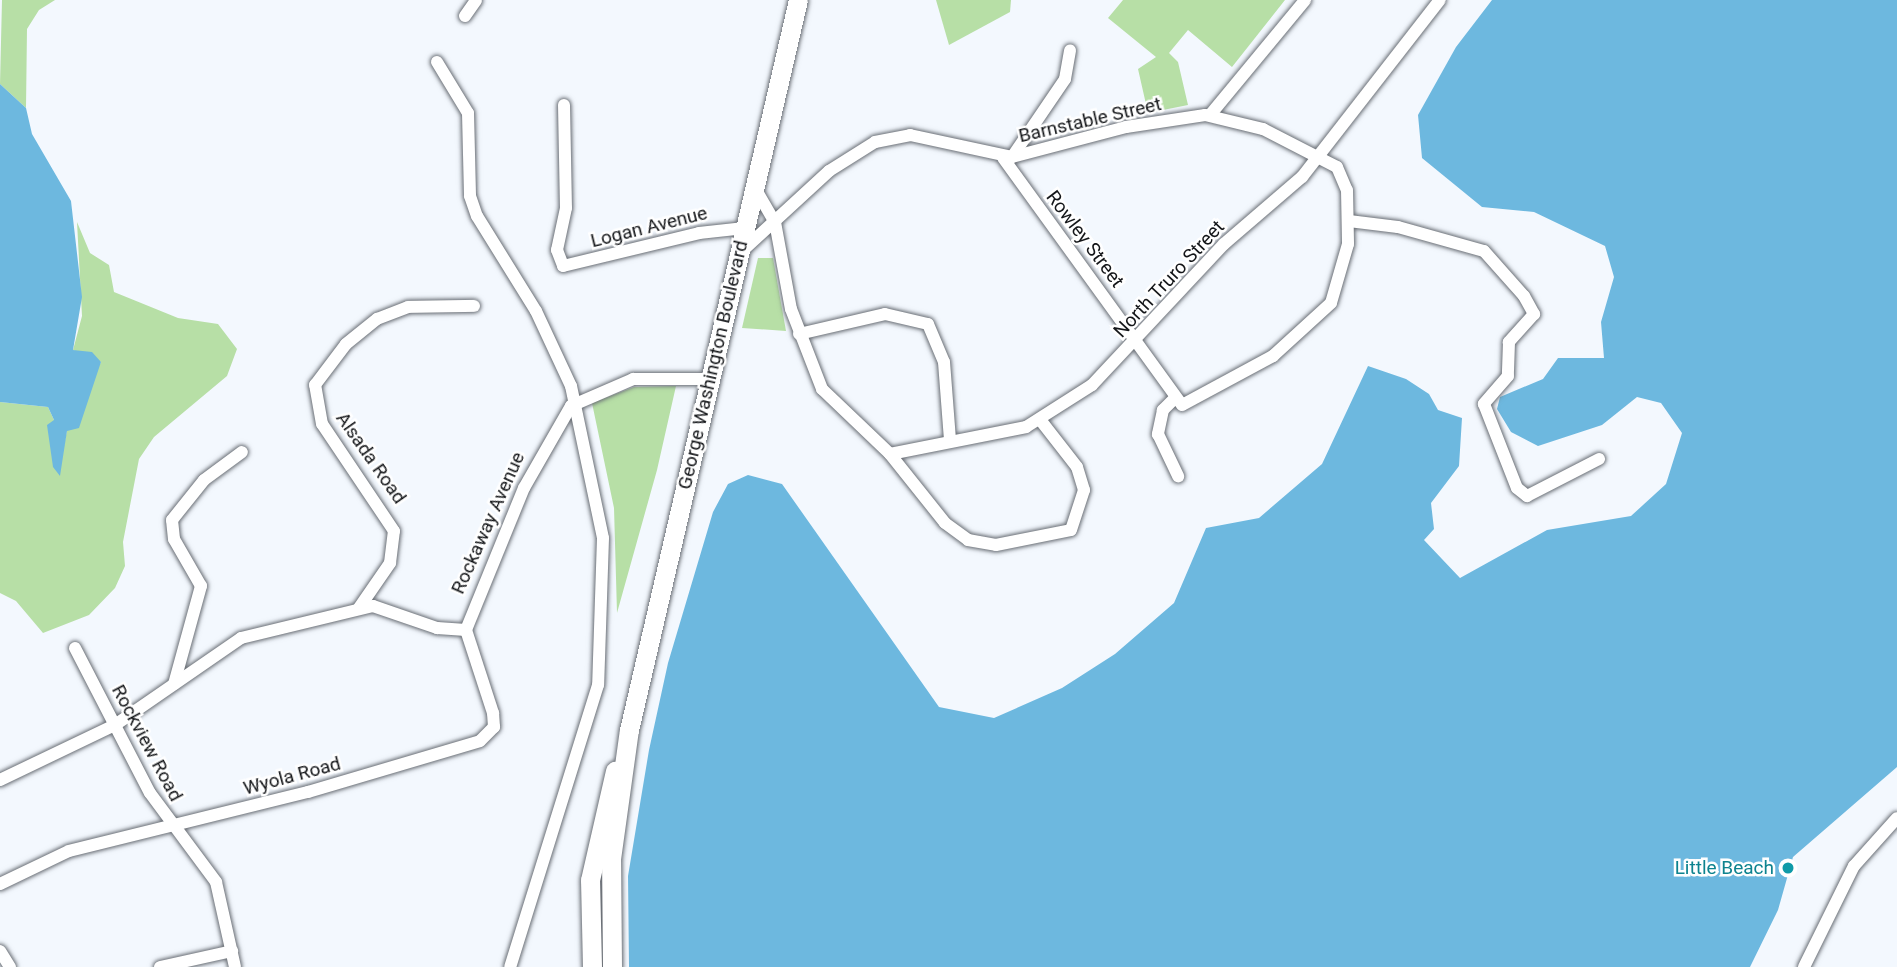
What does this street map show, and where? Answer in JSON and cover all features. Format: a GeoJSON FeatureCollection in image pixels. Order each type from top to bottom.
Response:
{"type":"FeatureCollection","features":[{"type":"Feature","properties":{"kind":"main road","name":"George Washington Boulevard"},"geometry":{"type":"LineString","coordinates":[[592,967],[593,858],[629,730],[798,0]]}},
{"type":"Feature","properties":{"kind":"main road","name":"George Washington Boulevard"},"geometry":{"type":"LineString","coordinates":[[612,967],[611,859],[629,730]]}},
{"type":"Feature","properties":{"kind":"street"},"geometry":{"type":"LineString","coordinates":[[465,16],[476,0]]}},
{"type":"Feature","properties":{"kind":"street"},"geometry":{"type":"LineString","coordinates":[[1210,115],[1305,0]]}},
{"type":"Feature","properties":{"kind":"street","name":"North Truro Street"},"geometry":{"type":"LineString","coordinates":[[890,454],[1041,421],[1139,340],[1224,244],[1289,192],[1440,0]]}},
{"type":"Feature","properties":{"kind":"street"},"geometry":{"type":"LineString","coordinates":[[1007,158],[1069,72],[1070,50]]}},
{"type":"Feature","properties":{"kind":"street"},"geometry":{"type":"LineString","coordinates":[[437,62],[468,113],[470,196],[489,239],[536,312],[577,403],[603,538],[602,656],[588,733],[510,967]]}},
{"type":"Feature","properties":{"kind":"street","name":"Logan Avenue"},"geometry":{"type":"LineString","coordinates":[[564,105],[566,208],[556,250],[563,266],[699,233],[745,228]]}},
{"type":"Feature","properties":{"kind":"street","name":"Barnstable Street"},"geometry":{"type":"LineString","coordinates":[[739,254],[843,160],[891,137],[928,138],[1007,158],[1126,127],[1210,115],[1252,125],[1318,156],[1343,178],[1349,222],[1345,261],[1325,310],[1273,356],[1211,394],[1182,405],[1174,400]]}},
{"type":"Feature","properties":{"kind":"street","name":"Rowley Street"},"geometry":{"type":"LineString","coordinates":[[1007,158],[1139,340],[1174,400]]}},
{"type":"Feature","properties":{"kind":"street"},"geometry":{"type":"LineString","coordinates":[[755,188],[775,222],[799,334],[822,389],[858,431],[890,454],[945,523],[968,540],[996,545],[1057,537],[1071,530],[1082,513],[1084,490],[1077,467],[1041,421]]}},
{"type":"Feature","properties":{"kind":"street"},"geometry":{"type":"LineString","coordinates":[[1349,222],[1398,227],[1484,251],[1534,314],[1506,348],[1505,380],[1484,404],[1510,473],[1527,496],[1599,459]]}},
{"type":"Feature","properties":{"kind":"street","name":"Alsada Road"},"geometry":{"type":"LineString","coordinates":[[359,608],[390,563],[396,541],[385,511],[341,456],[316,409],[315,385],[327,365],[368,324],[398,310],[474,306]]}},
{"type":"Feature","properties":{"kind":"street"},"geometry":{"type":"LineString","coordinates":[[799,334],[885,314],[928,324],[944,362],[950,440]]}},
{"type":"Feature","properties":{"kind":"street","name":"Rockaway Avenue"},"geometry":{"type":"LineString","coordinates":[[466,630],[479,587],[550,433],[577,403],[634,379],[709,379]]}},
{"type":"Feature","properties":{"kind":"street"},"geometry":{"type":"LineString","coordinates":[[1174,400],[1163,410],[1158,434],[1178,476]]}},
{"type":"Feature","properties":{"kind":"street"},"geometry":{"type":"LineString","coordinates":[[174,684],[201,586],[174,539],[172,520],[204,480],[242,452]]}},
{"type":"Feature","properties":{"kind":"street"},"geometry":{"type":"LineString","coordinates":[[0,780],[115,725],[226,644],[373,606],[437,628],[466,630]]}},
{"type":"Feature","properties":{"kind":"street","name":"Wyola Road"},"geometry":{"type":"LineString","coordinates":[[0,884],[69,851],[173,827],[480,741],[494,727],[493,713],[466,630]]}},
{"type":"Feature","properties":{"kind":"street","name":"Rockview Road"},"geometry":{"type":"LineString","coordinates":[[75,648],[173,827],[219,888],[235,967]]}},
{"type":"Feature","properties":{"kind":"street"},"geometry":{"type":"LineString","coordinates":[[1804,967],[1854,866],[1897,818]]}},
{"type":"Feature","properties":{"kind":"street"},"geometry":{"type":"LineString","coordinates":[[0,951],[10,967]]}},
{"type":"Feature","properties":{"kind":"street"},"geometry":{"type":"LineString","coordinates":[[160,967],[232,951]]}},
{"type":"Feature","properties":{"kind":"green space"},"geometry":{"type":"Polygon","coordinates":[[[2,0],[55,0],[39,10],[27,29],[26,108],[0,84],[2,0]]]}},
{"type":"Feature","properties":{"kind":"green space"},"geometry":{"type":"Polygon","coordinates":[[[936,0],[1011,0],[1010,12],[949,45],[936,0]]]}},
{"type":"Feature","properties":{"kind":"green space"},"geometry":{"type":"Polygon","coordinates":[[[1123,0],[1285,0],[1232,67],[1188,30],[1169,53],[1178,62],[1188,105],[1148,113],[1138,69],[1156,57],[1108,18],[1123,0]]]}},
{"type":"Feature","properties":{"kind":"green space"},"geometry":{"type":"Polygon","coordinates":[[[77,222],[90,253],[109,265],[114,292],[178,318],[218,324],[237,349],[227,376],[154,437],[139,459],[123,542],[125,566],[115,588],[89,615],[43,633],[16,601],[0,593],[0,402],[48,407],[54,420],[53,467],[61,461],[67,430],[101,362],[73,350],[82,316],[77,222]]]}},
{"type":"Feature","properties":{"kind":"green space"},"geometry":{"type":"Polygon","coordinates":[[[758,258],[773,258],[786,331],[742,328],[758,258]]]}},
{"type":"Feature","properties":{"kind":"green space"},"geometry":{"type":"Polygon","coordinates":[[[676,386],[657,470],[617,613],[614,508],[592,403],[634,387],[676,386]]]}},
{"type":"Feature","properties":{"kind":"water"},"geometry":{"type":"Polygon","coordinates":[[[1492,0],[1897,0],[1897,767],[1793,857],[1778,910],[1750,967],[629,967],[628,876],[649,750],[668,663],[713,512],[728,484],[748,475],[782,484],[939,707],[994,718],[1062,688],[1115,654],[1174,603],[1206,528],[1259,518],[1322,464],[1368,366],[1406,379],[1429,394],[1438,410],[1462,418],[1459,466],[1431,503],[1434,529],[1424,540],[1460,578],[1547,530],[1631,516],[1666,484],[1682,433],[1661,403],[1637,397],[1602,425],[1538,446],[1511,432],[1497,409],[1500,397],[1543,379],[1558,358],[1604,358],[1601,322],[1614,277],[1605,246],[1534,212],[1482,207],[1422,158],[1418,115],[1456,47],[1492,0]]]}},
{"type":"Feature","properties":{"kind":"water"},"geometry":{"type":"Polygon","coordinates":[[[0,84],[26,108],[32,134],[71,201],[82,297],[73,350],[92,352],[101,362],[79,428],[67,431],[60,476],[53,467],[47,425],[54,420],[48,407],[0,402],[0,84]]]}},
{"type":"Feature","properties":{"kind":"place","name":"Little Beach"},"geometry":{"type":"Point","coordinates":[1788,868]}}]}
